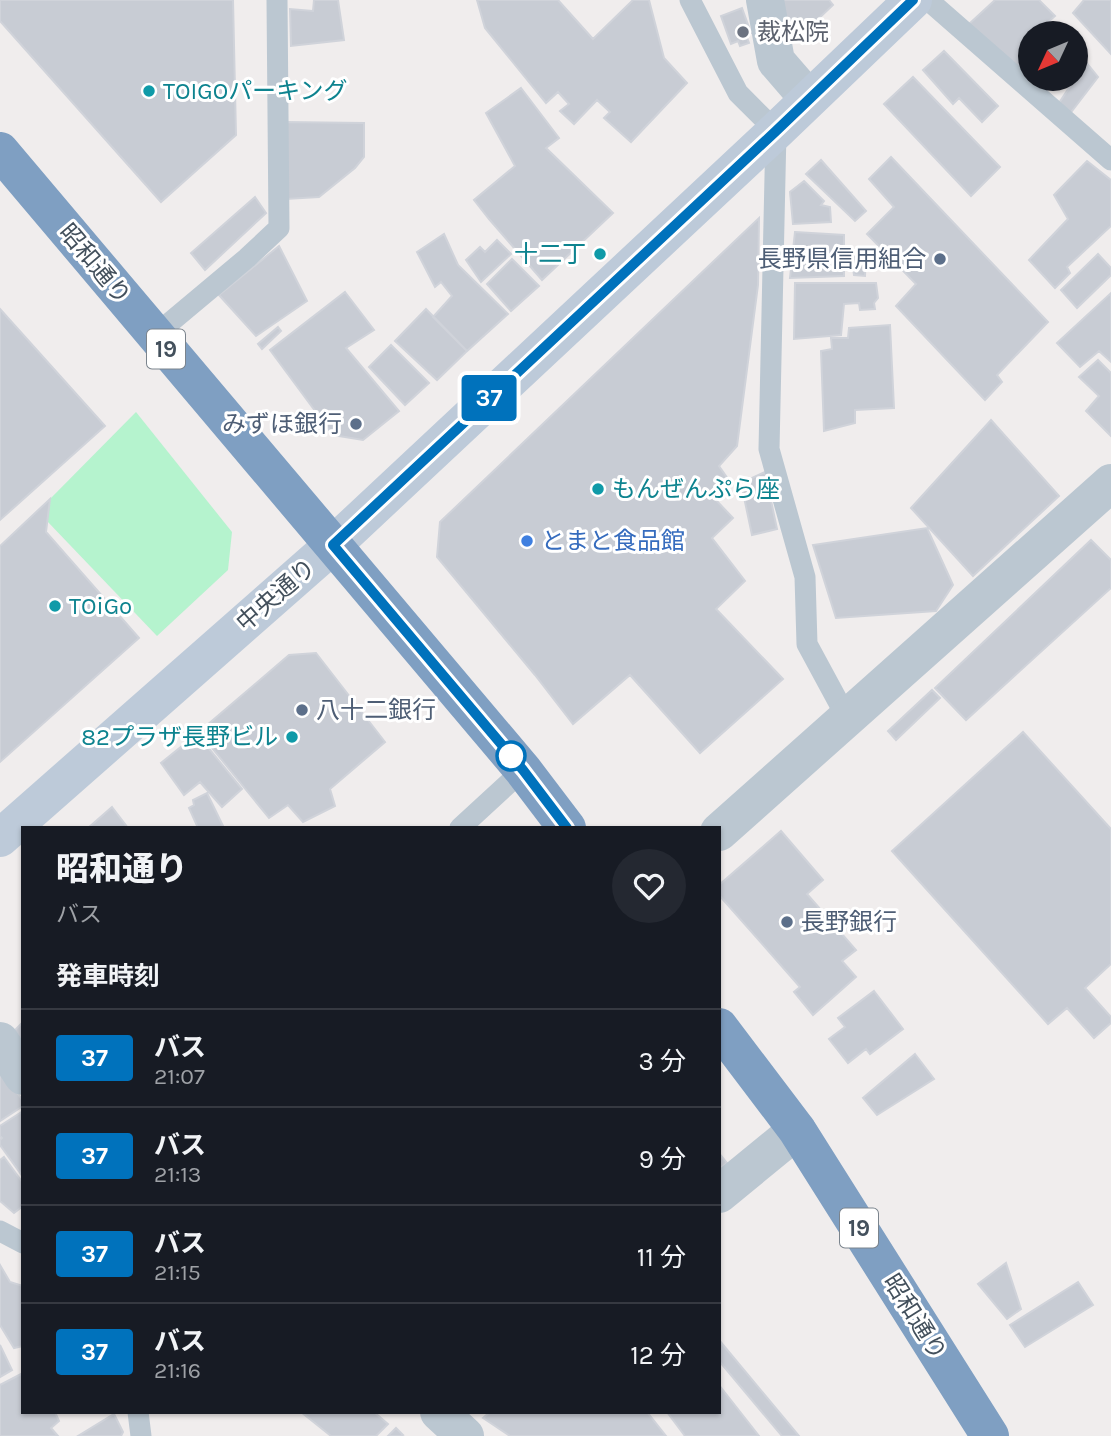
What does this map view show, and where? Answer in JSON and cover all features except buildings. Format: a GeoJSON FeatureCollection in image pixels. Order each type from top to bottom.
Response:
{"type":"FeatureCollection","features":[{"type":"Feature","properties":{"kind":"highway","name":"昭和通り"},"geometry":{"type":"LineString","coordinates":[[0,151],[523,770],[565,826]]}},
{"type":"Feature","properties":{"kind":"highway","name":"昭和通り"},"geometry":{"type":"LineString","coordinates":[[721,1030],[797,1130],[990,1436]]}},
{"type":"Feature","properties":{"kind":"street"},"geometry":{"type":"LineString","coordinates":[[765,0],[776,61],[808,98]]}},
{"type":"Feature","properties":{"kind":"street","name":"中央通り"},"geometry":{"type":"LineString","coordinates":[[0,838],[333,545],[913,0]]}},
{"type":"Feature","properties":{"kind":"street"},"geometry":{"type":"LineString","coordinates":[[721,830],[1111,484]]}},
{"type":"Feature","properties":{"kind":"street"},"geometry":{"type":"LineString","coordinates":[[0,1041],[21,1073]]}},
{"type":"Feature","properties":{"kind":"street"},"geometry":{"type":"LineString","coordinates":[[721,1192],[797,1130]]}},
{"type":"Feature","properties":{"kind":"lane"},"geometry":{"type":"LineString","coordinates":[[155,335],[279,228],[277,0]]}},
{"type":"Feature","properties":{"kind":"lane"},"geometry":{"type":"LineString","coordinates":[[690,0],[738,93],[776,131],[769,449],[805,578],[807,644],[847,718]]}},
{"type":"Feature","properties":{"kind":"lane"},"geometry":{"type":"LineString","coordinates":[[928,0],[1111,160]]}},
{"type":"Feature","properties":{"kind":"lane"},"geometry":{"type":"LineString","coordinates":[[462,826],[523,770]]}},
{"type":"Feature","properties":{"kind":"lane"},"geometry":{"type":"LineString","coordinates":[[0,1231],[21,1241]]}},
{"type":"Feature","properties":{"kind":"lane"},"geometry":{"type":"LineString","coordinates":[[138,1414],[141,1436]]}},
{"type":"Feature","properties":{"kind":"green space"},"geometry":{"type":"Polygon","coordinates":[[[136,412],[232,532],[228,570],[157,636],[47,521],[50,499],[136,412]]]}},
{"type":"Feature","properties":{"kind":"bus line","name":"37"},"geometry":{"type":"LineString","coordinates":[[565,826],[523,770],[333,545],[913,0]]}},
{"type":"Feature","properties":{"kind":"place","name":"裁松院"},"geometry":{"type":"Point","coordinates":[743,32]}},
{"type":"Feature","properties":{"kind":"place","name":"TOIGOパーキング"},"geometry":{"type":"Point","coordinates":[149,91]}},
{"type":"Feature","properties":{"kind":"place","name":"十二丁"},"geometry":{"type":"Point","coordinates":[600,254]}},
{"type":"Feature","properties":{"kind":"place","name":"長野県信用組合"},"geometry":{"type":"Point","coordinates":[940,259]}},
{"type":"Feature","properties":{"kind":"place","name":"みずほ銀行"},"geometry":{"type":"Point","coordinates":[356,424]}},
{"type":"Feature","properties":{"kind":"place","name":"もんぜんぷら座"},"geometry":{"type":"Point","coordinates":[598,489]}},
{"type":"Feature","properties":{"kind":"place","name":"とまと食品館"},"geometry":{"type":"Point","coordinates":[527,541]}},
{"type":"Feature","properties":{"kind":"place","name":"TOiGo"},"geometry":{"type":"Point","coordinates":[55,606]}},
{"type":"Feature","properties":{"kind":"place","name":"八十二銀行"},"geometry":{"type":"Point","coordinates":[302,710]}},
{"type":"Feature","properties":{"kind":"place","name":"82プラザ長野ビル"},"geometry":{"type":"Point","coordinates":[292,737]}},
{"type":"Feature","properties":{"kind":"place","name":"長野銀行"},"geometry":{"type":"Point","coordinates":[787,922]}}]}
